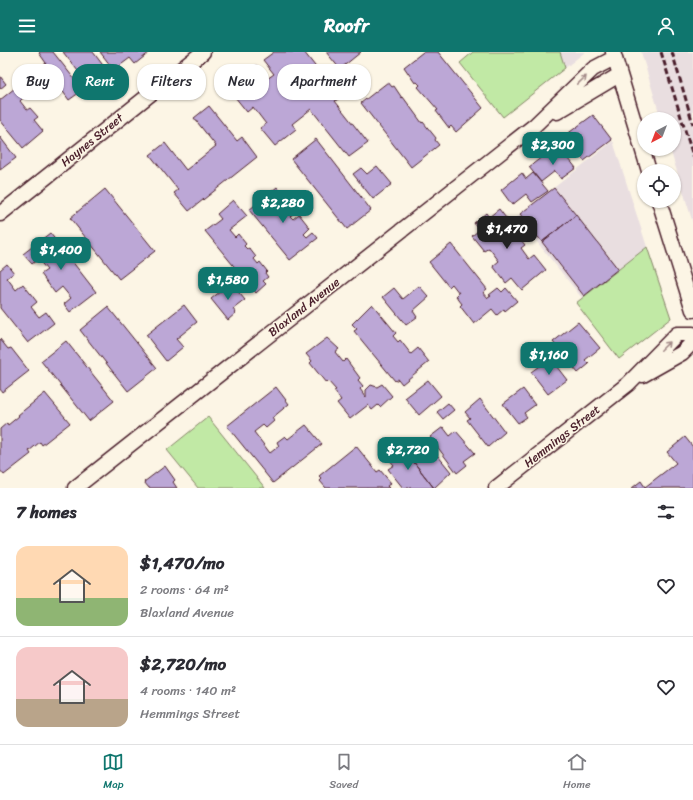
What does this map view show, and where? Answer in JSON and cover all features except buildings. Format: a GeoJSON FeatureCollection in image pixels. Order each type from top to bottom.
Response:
{"type":"FeatureCollection","features":[{"type":"Feature","properties":{"kind":"street","name":"Haynes Street"},"geometry":{"type":"LineString","coordinates":[[0,214],[203,52]]}},
{"type":"Feature","properties":{"kind":"street"},"geometry":{"type":"LineString","coordinates":[[614,55],[647,164]]}},
{"type":"Feature","properties":{"kind":"street","name":"Blaxland Avenue"},"geometry":{"type":"LineString","coordinates":[[75,488],[534,126],[593,69],[614,55]]}},
{"type":"Feature","properties":{"kind":"street","name":"Blaxland Avenue"},"geometry":{"type":"LineString","coordinates":[[534,126],[619,75]]}},
{"type":"Feature","properties":{"kind":"street"},"geometry":{"type":"LineString","coordinates":[[661,208],[693,310]]}},
{"type":"Feature","properties":{"kind":"street","name":"Hemmings Street"},"geometry":{"type":"LineString","coordinates":[[496,488],[628,384],[677,334],[693,334]]}},
{"type":"Feature","properties":{"kind":"street","name":"Hemmings Street"},"geometry":{"type":"LineString","coordinates":[[628,384],[682,352],[693,342]]}},
{"type":"Feature","properties":{"kind":"shaded area"},"geometry":{"type":"Polygon","coordinates":[[[560,52],[585,52],[565,68],[560,52]]]}},
{"type":"Feature","properties":{"kind":"shaded area"},"geometry":{"type":"Polygon","coordinates":[[[641,52],[693,52],[693,223],[681,184],[681,164],[675,164],[672,156],[681,156],[681,112],[659,112],[641,52]]]}},
{"type":"Feature","properties":{"kind":"shaded area"},"geometry":{"type":"Polygon","coordinates":[[[613,141],[647,247],[582,298],[517,217],[613,141]]]}},
{"type":"Feature","properties":{"kind":"green space"},"geometry":{"type":"Polygon","coordinates":[[[473,52],[560,52],[565,68],[503,117],[460,63],[473,52]]]}},
{"type":"Feature","properties":{"kind":"green space"},"geometry":{"type":"Polygon","coordinates":[[[647,247],[671,318],[619,359],[576,303],[647,247]]]}},
{"type":"Feature","properties":{"kind":"green space"},"geometry":{"type":"Polygon","coordinates":[[[208,417],[265,488],[198,488],[167,450],[208,417]]]}},
{"type":"Feature","properties":{"kind":"railway"},"geometry":{"type":"LineString","coordinates":[[661,52],[693,156]]}},
{"type":"Feature","properties":{"kind":"railway"},"geometry":{"type":"LineString","coordinates":[[672,52],[693,124]]}}]}
